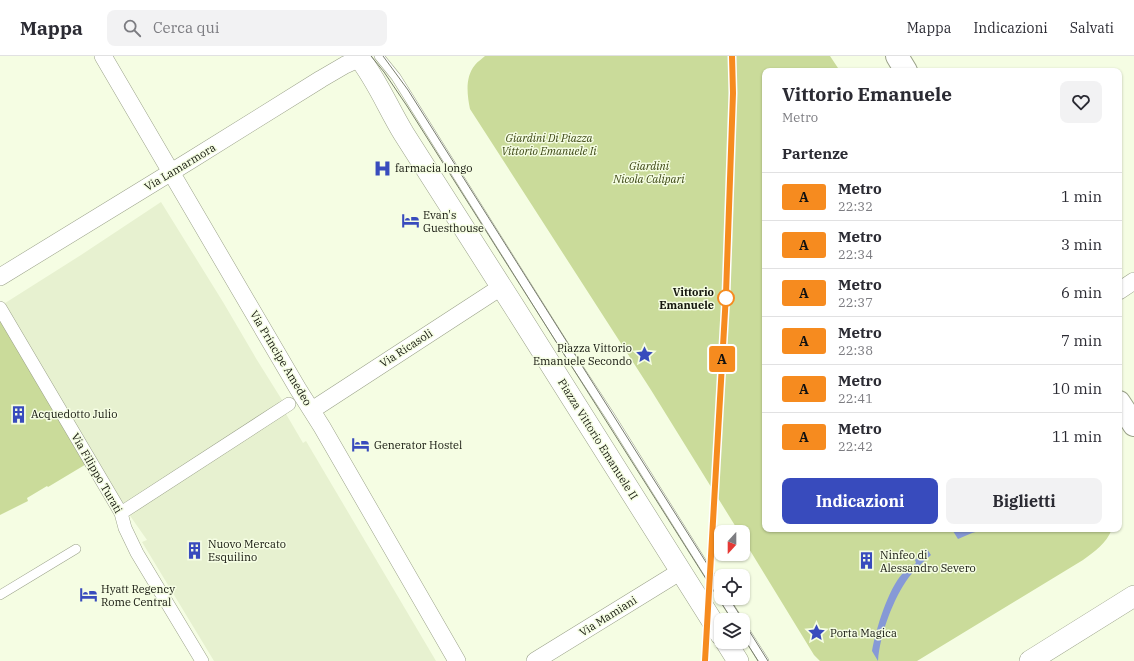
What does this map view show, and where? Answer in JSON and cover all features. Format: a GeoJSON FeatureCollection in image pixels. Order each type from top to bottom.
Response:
{"type":"FeatureCollection","features":[{"type":"Feature","properties":{"kind":"main road"},"geometry":{"type":"LineString","coordinates":[[897,56],[904,68]]}},
{"type":"Feature","properties":{"kind":"main road"},"geometry":{"type":"LineString","coordinates":[[1122,407],[1134,425]]}},
{"type":"Feature","properties":{"kind":"street","name":"Via Principe Amedeo"},"geometry":{"type":"LineString","coordinates":[[103,56],[312,410],[457,661]]}},
{"type":"Feature","properties":{"kind":"street","name":"Via Lamarmora"},"geometry":{"type":"LineString","coordinates":[[0,277],[321,79],[345,65],[366,57]]}},
{"type":"Feature","properties":{"kind":"street"},"geometry":{"type":"LineString","coordinates":[[366,57],[376,82],[404,134],[502,287]]}},
{"type":"Feature","properties":{"kind":"street"},"geometry":{"type":"LineString","coordinates":[[1122,289],[1134,281]]}},
{"type":"Feature","properties":{"kind":"street","name":"Via Ricasoli"},"geometry":{"type":"LineString","coordinates":[[312,410],[502,287]]}},
{"type":"Feature","properties":{"kind":"street","name":"Piazza Vittorio Emanuele II"},"geometry":{"type":"LineString","coordinates":[[502,287],[681,571]]}},
{"type":"Feature","properties":{"kind":"street","name":"Via Filippo Turati"},"geometry":{"type":"LineString","coordinates":[[0,308],[121,513],[125,528],[134,549],[202,661]]}},
{"type":"Feature","properties":{"kind":"street"},"geometry":{"type":"LineString","coordinates":[[121,513],[289,404]]}},
{"type":"Feature","properties":{"kind":"street"},"geometry":{"type":"LineString","coordinates":[[681,571],[714,624]]}},
{"type":"Feature","properties":{"kind":"street","name":"Via Mamiani"},"geometry":{"type":"LineString","coordinates":[[535,661],[681,571]]}},
{"type":"Feature","properties":{"kind":"street"},"geometry":{"type":"LineString","coordinates":[[1030,661],[1132,596]]}},
{"type":"Feature","properties":{"kind":"street"},"geometry":{"type":"LineString","coordinates":[[730,649],[738,661]]}},
{"type":"Feature","properties":{"kind":"lane"},"geometry":{"type":"LineString","coordinates":[[366,57],[396,77],[714,582]]}},
{"type":"Feature","properties":{"kind":"lane"},"geometry":{"type":"LineString","coordinates":[[0,595],[76,549]]}},
{"type":"Feature","properties":{"kind":"lane"},"geometry":{"type":"LineString","coordinates":[[750,639],[764,661]]}},
{"type":"Feature","properties":{"kind":"shaded area","name":"Nuovo Mercato Esquilino"},"geometry":{"type":"Polygon","coordinates":[[[161,202],[282,400],[279,402],[303,443],[306,441],[436,661],[214,661],[142,542],[147,540],[126,510],[2,305],[161,202]]]}},
{"type":"Feature","properties":{"kind":"green space","name":"Giardini Nicola Calipari"},"geometry":{"type":"Polygon","coordinates":[[[485,56],[830,56],[838,68],[762,68],[762,532],[1111,532],[1107,539],[1100,547],[1083,560],[917,661],[820,661],[814,655],[750,550],[750,525],[735,525],[651,390],[470,109],[468,80],[475,65],[485,56]]]}},
{"type":"Feature","properties":{"kind":"green space"},"geometry":{"type":"Polygon","coordinates":[[[0,318],[88,463],[27,498],[28,501],[0,515],[0,318]]]}},
{"type":"Feature","properties":{"kind":"water"},"geometry":{"type":"Polygon","coordinates":[[[954,532],[976,532],[972,533],[958,539],[954,532]]]}},
{"type":"Feature","properties":{"kind":"water"},"geometry":{"type":"Polygon","coordinates":[[[927,549],[931,555],[916,568],[909,577],[888,617],[881,640],[878,661],[872,651],[876,632],[892,589],[903,573],[916,563],[915,560],[927,549]]]}},
{"type":"Feature","properties":{"kind":"tram line"},"geometry":{"type":"LineString","coordinates":[[371,56],[384,72],[407,106],[728,613]]}},
{"type":"Feature","properties":{"kind":"tram line"},"geometry":{"type":"LineString","coordinates":[[383,56],[408,90],[714,575]]}},
{"type":"Feature","properties":{"kind":"tram line"},"geometry":{"type":"LineString","coordinates":[[733,605],[739,613]]}},
{"type":"Feature","properties":{"kind":"tram line"},"geometry":{"type":"LineString","coordinates":[[750,632],[768,661]]}},
{"type":"Feature","properties":{"kind":"tram line"},"geometry":{"type":"LineString","coordinates":[[750,648],[758,661]]}},
{"type":"Feature","properties":{"kind":"metro line","name":"A"},"geometry":{"type":"LineString","coordinates":[[705,661],[726,294],[733,93],[732,56]]}},
{"type":"Feature","properties":{"kind":"place","name":"farmacia longo"},"geometry":{"type":"Point","coordinates":[382,168]}},
{"type":"Feature","properties":{"kind":"place","name":"Evan's Guesthouse"},"geometry":{"type":"Point","coordinates":[410,221]}},
{"type":"Feature","properties":{"kind":"place","name":"Vittorio Emanuele"},"geometry":{"type":"Point","coordinates":[726,298]}},
{"type":"Feature","properties":{"kind":"place","name":"Piazza Vittorio Emanuele Secondo"},"geometry":{"type":"Point","coordinates":[645,354]}},
{"type":"Feature","properties":{"kind":"place","name":"Acquedotto Julio"},"geometry":{"type":"Point","coordinates":[18,414]}},
{"type":"Feature","properties":{"kind":"place","name":"Generator Hostel"},"geometry":{"type":"Point","coordinates":[361,445]}},
{"type":"Feature","properties":{"kind":"place","name":"Nuovo Mercato Esquilino"},"geometry":{"type":"Point","coordinates":[195,550]}},
{"type":"Feature","properties":{"kind":"place","name":"Ninfeo di Alessandro Severo"},"geometry":{"type":"Point","coordinates":[867,561]}},
{"type":"Feature","properties":{"kind":"place","name":"Hyatt Regency Rome Central"},"geometry":{"type":"Point","coordinates":[88,595]}},
{"type":"Feature","properties":{"kind":"place","name":"Porta Magica"},"geometry":{"type":"Point","coordinates":[817,633]}},
{"type":"Feature","properties":{"kind":"park label","name":"Giardini Di Piazza Vittorio Emanuele Ii"},"geometry":{"type":"Point","coordinates":[549,144]}}]}
